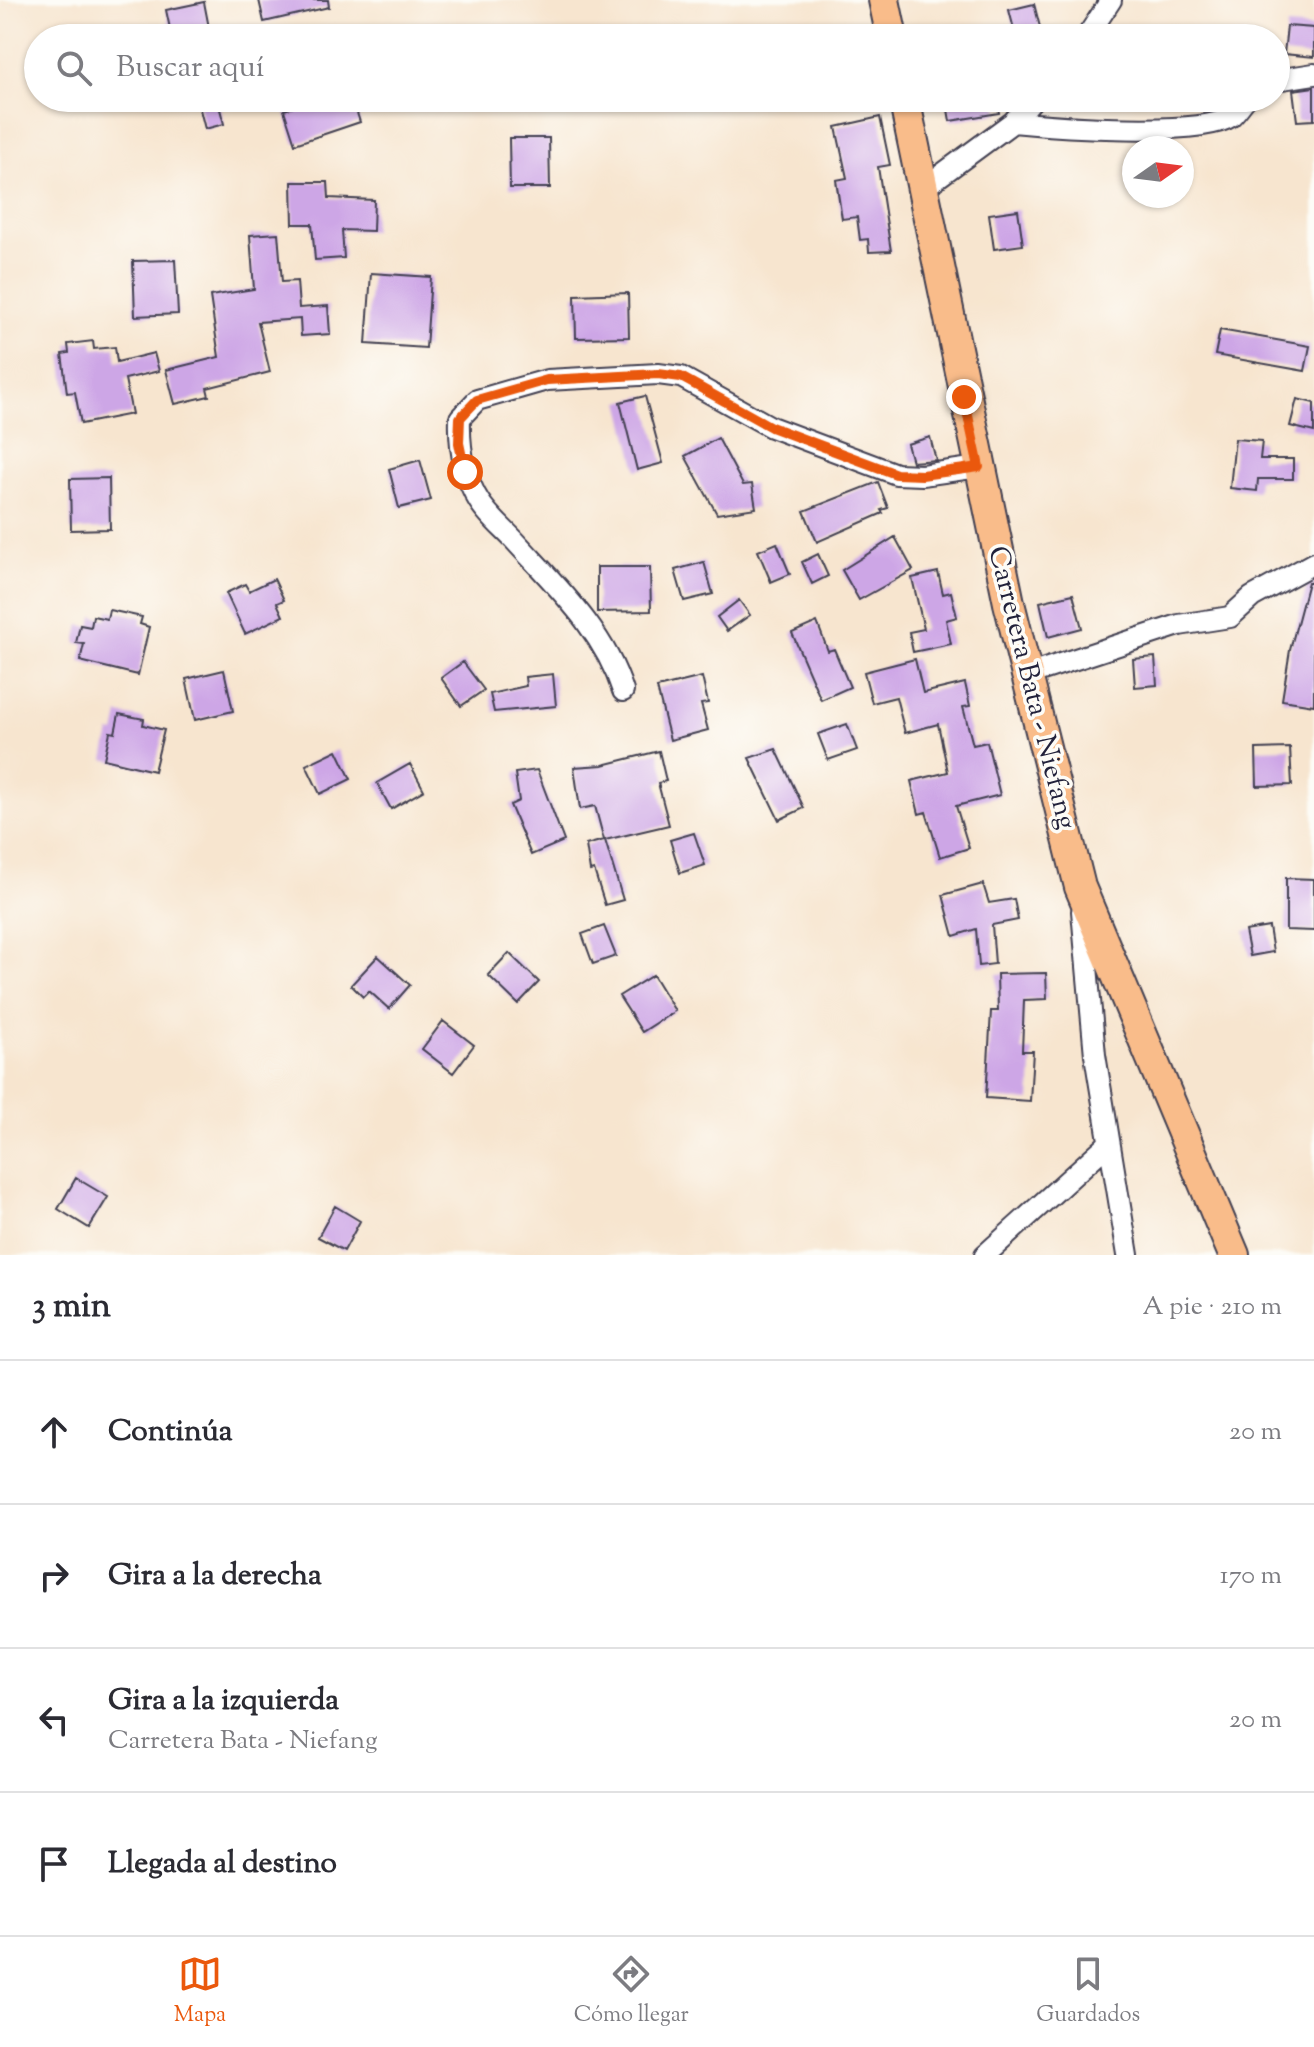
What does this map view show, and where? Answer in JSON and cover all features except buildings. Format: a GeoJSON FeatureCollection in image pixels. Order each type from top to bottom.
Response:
{"type":"FeatureCollection","features":[{"type":"Feature","properties":{"kind":"main road"},"geometry":{"type":"LineString","coordinates":[[884,0],[889,24]]}},
{"type":"Feature","properties":{"kind":"main road","name":"Carretera Bata - Niefang"},"geometry":{"type":"LineString","coordinates":[[907,112],[979,467],[1080,887],[1234,1255]]}},
{"type":"Feature","properties":{"kind":"street"},"geometry":{"type":"LineString","coordinates":[[1095,24],[1111,0]]}},
{"type":"Feature","properties":{"kind":"street"},"geometry":{"type":"LineString","coordinates":[[1290,78],[1314,74]]}},
{"type":"Feature","properties":{"kind":"street"},"geometry":{"type":"LineString","coordinates":[[922,189],[1013,122],[1022,112]]}},
{"type":"Feature","properties":{"kind":"street"},"geometry":{"type":"LineString","coordinates":[[1013,122],[1100,130],[1193,124],[1228,118],[1233,112]]}},
{"type":"Feature","properties":{"kind":"street"},"geometry":{"type":"LineString","coordinates":[[623,691],[613,660],[596,635],[480,502],[465,472],[459,443],[460,418],[477,400],[547,380],[658,374],[681,377],[771,427],[896,474],[922,475],[979,467]]}},
{"type":"Feature","properties":{"kind":"street"},"geometry":{"type":"LineString","coordinates":[[1027,675],[1179,625],[1230,617],[1252,597],[1314,563]]}},
{"type":"Feature","properties":{"kind":"street"},"geometry":{"type":"LineString","coordinates":[[1080,887],[1095,1055],[1128,1255]]}},
{"type":"Feature","properties":{"kind":"street"},"geometry":{"type":"LineString","coordinates":[[985,1255],[1109,1143]]}},
{"type":"Feature","properties":{"kind":"route"},"geometry":{"type":"LineString","coordinates":[[465,472],[459,443],[460,418],[477,400],[547,380],[658,374],[681,377],[740,407],[771,427],[828,450],[880,465],[896,474],[922,475],[979,467],[964,397]]}}]}
